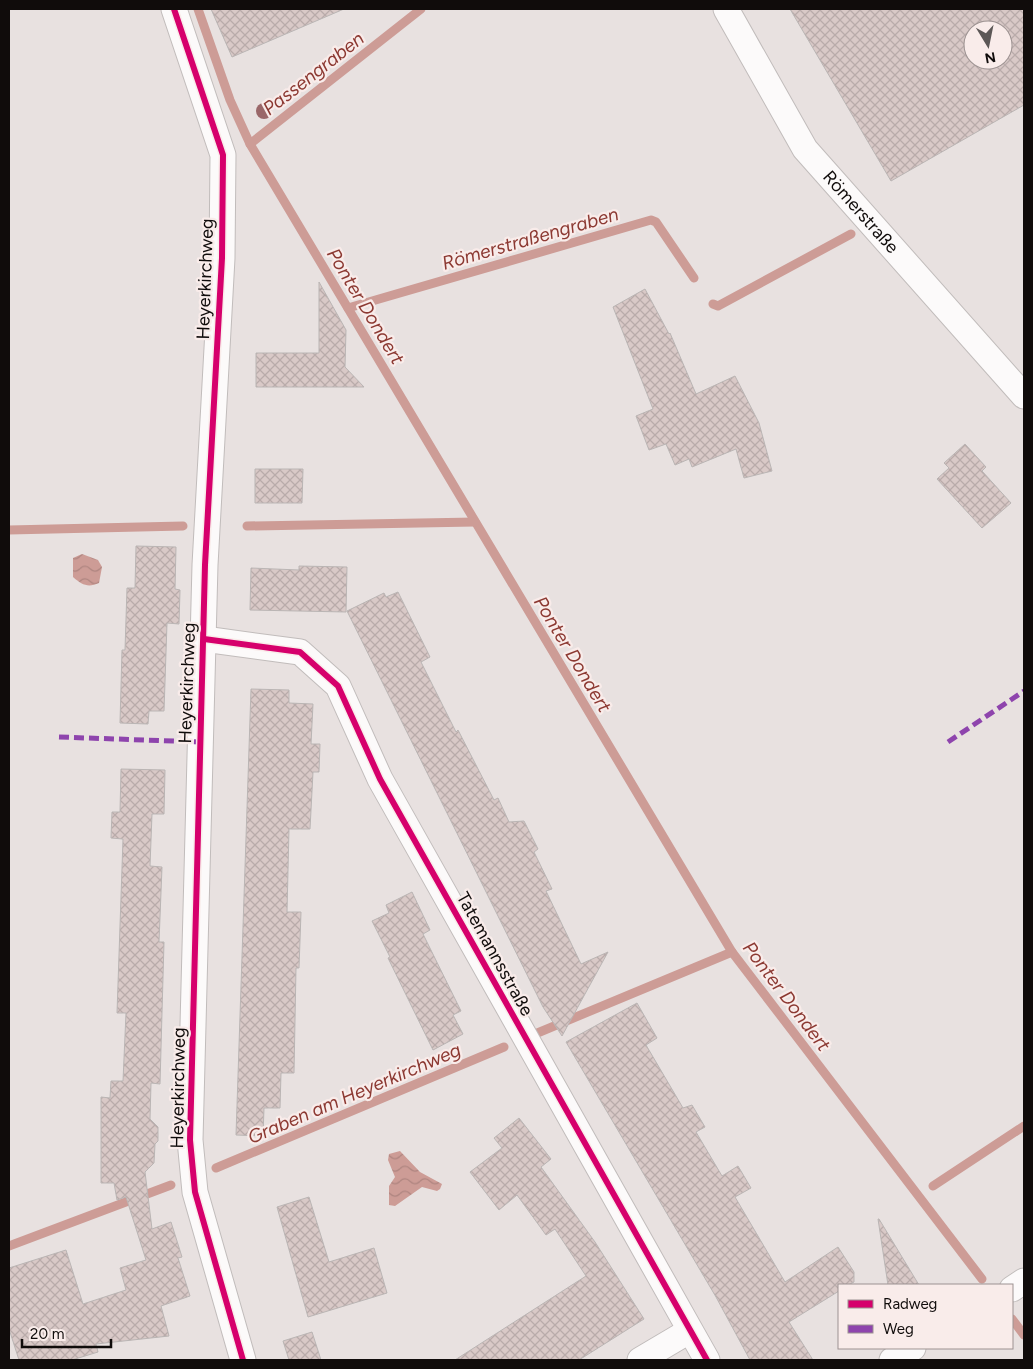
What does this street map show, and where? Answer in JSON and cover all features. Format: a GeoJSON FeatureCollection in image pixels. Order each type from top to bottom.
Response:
{"type":"FeatureCollection","features":[{"type":"Feature","properties":{"kind":"street","name":"Heyerkirchweg"},"geometry":{"type":"LineString","coordinates":[[174,9],[223,155],[222,258],[205,565],[190,1140],[195,1192],[243,1360]]}},
{"type":"Feature","properties":{"kind":"street","name":"Römerstraße"},"geometry":{"type":"LineString","coordinates":[[726,9],[805,149],[1024,396]]}},
{"type":"Feature","properties":{"kind":"street","name":"Tatemannsstraße"},"geometry":{"type":"LineString","coordinates":[[204,639],[300,652],[338,686],[380,779],[707,1360]]}},
{"type":"Feature","properties":{"kind":"street"},"geometry":{"type":"LineString","coordinates":[[1013,1288],[1024,1281]]}},
{"type":"Feature","properties":{"kind":"street"},"geometry":{"type":"LineString","coordinates":[[640,1360],[689,1331]]}},
{"type":"Feature","properties":{"kind":"street"},"geometry":{"type":"LineString","coordinates":[[892,1360],[911,1349]]}},
{"type":"Feature","properties":{"kind":"water"},"geometry":{"type":"Polygon","coordinates":[[[82,554],[98,560],[102,567],[99,583],[85,585],[73,577],[73,558],[82,554]]]}},
{"type":"Feature","properties":{"kind":"water"},"geometry":{"type":"Polygon","coordinates":[[[400,1151],[420,1172],[442,1184],[437,1191],[422,1187],[395,1206],[389,1205],[389,1186],[395,1177],[388,1160],[389,1154],[400,1151]]]}},
{"type":"Feature","properties":{"kind":"building"},"geometry":{"type":"Polygon","coordinates":[[[211,9],[344,9],[232,57],[211,9]]]}},
{"type":"Feature","properties":{"kind":"building"},"geometry":{"type":"Polygon","coordinates":[[[790,9],[1024,9],[1024,105],[891,181],[790,9]]]}},
{"type":"Feature","properties":{"kind":"building"},"geometry":{"type":"Polygon","coordinates":[[[319,282],[346,330],[345,367],[364,387],[256,387],[256,353],[319,353],[319,282]]]}},
{"type":"Feature","properties":{"kind":"building"},"geometry":{"type":"Polygon","coordinates":[[[645,289],[670,333],[696,394],[735,376],[759,423],[772,471],[744,478],[736,449],[692,467],[689,459],[675,465],[666,444],[649,450],[636,416],[653,409],[613,307],[645,289]]]}},
{"type":"Feature","properties":{"kind":"building"},"geometry":{"type":"Polygon","coordinates":[[[965,444],[986,467],[982,471],[1011,503],[982,528],[937,479],[949,468],[944,463],[965,444]]]}},
{"type":"Feature","properties":{"kind":"building"},"geometry":{"type":"Polygon","coordinates":[[[255,469],[303,469],[302,503],[255,503],[255,469]]]}},
{"type":"Feature","properties":{"kind":"building"},"geometry":{"type":"Polygon","coordinates":[[[136,546],[176,547],[175,589],[180,590],[179,624],[167,623],[164,711],[149,711],[148,724],[120,723],[122,650],[125,650],[127,588],[135,588],[136,546]]]}},
{"type":"Feature","properties":{"kind":"building"},"geometry":{"type":"Polygon","coordinates":[[[299,566],[347,567],[346,612],[250,610],[251,568],[299,570],[299,566]]]}},
{"type":"Feature","properties":{"kind":"building"},"geometry":{"type":"Polygon","coordinates":[[[398,592],[430,657],[421,662],[456,732],[458,730],[494,800],[498,798],[509,822],[524,821],[538,849],[534,852],[552,889],[546,891],[581,964],[608,952],[562,1036],[543,1007],[347,611],[384,593],[386,597],[398,592]]]}},
{"type":"Feature","properties":{"kind":"building"},"geometry":{"type":"Polygon","coordinates":[[[251,689],[289,690],[289,703],[313,704],[311,744],[320,744],[319,772],[313,772],[310,829],[289,829],[287,912],[301,912],[299,968],[296,968],[294,1073],[281,1073],[280,1108],[264,1108],[263,1136],[236,1135],[251,689]]]}},
{"type":"Feature","properties":{"kind":"building"},"geometry":{"type":"Polygon","coordinates":[[[121,769],[165,770],[164,814],[152,814],[150,866],[162,867],[159,942],[164,942],[160,1084],[151,1083],[150,1119],[158,1127],[158,1141],[155,1144],[154,1163],[145,1172],[152,1229],[171,1222],[182,1257],[178,1258],[190,1296],[161,1306],[169,1336],[96,1344],[98,1352],[72,1360],[19,1360],[9,1329],[9,1268],[66,1250],[83,1304],[126,1290],[120,1268],[146,1260],[126,1197],[117,1200],[114,1183],[101,1183],[101,1097],[110,1098],[111,1081],[123,1081],[126,1013],[117,1013],[123,839],[111,838],[112,812],[120,812],[121,769]]]}},
{"type":"Feature","properties":{"kind":"building"},"geometry":{"type":"Polygon","coordinates":[[[412,892],[430,930],[423,934],[461,1011],[453,1015],[463,1034],[433,1050],[372,921],[389,913],[386,905],[412,892]]]}},
{"type":"Feature","properties":{"kind":"building"},"geometry":{"type":"Polygon","coordinates":[[[637,1003],[657,1038],[646,1045],[683,1108],[692,1105],[705,1127],[696,1132],[722,1176],[738,1166],[751,1188],[735,1197],[785,1282],[838,1247],[854,1272],[854,1282],[838,1284],[838,1292],[789,1322],[813,1360],[750,1360],[716,1297],[566,1042],[637,1003]]]}},
{"type":"Feature","properties":{"kind":"building"},"geometry":{"type":"Polygon","coordinates":[[[519,1118],[551,1159],[541,1167],[595,1242],[644,1319],[579,1360],[455,1360],[586,1276],[555,1229],[546,1235],[517,1195],[499,1210],[470,1172],[502,1148],[494,1138],[519,1118]]]}},
{"type":"Feature","properties":{"kind":"building"},"geometry":{"type":"Polygon","coordinates":[[[309,1197],[329,1262],[374,1248],[387,1293],[308,1317],[277,1207],[309,1197]]]}},
{"type":"Feature","properties":{"kind":"building"},"geometry":{"type":"Polygon","coordinates":[[[878,1219],[918,1284],[888,1284],[878,1219]]]}},
{"type":"Feature","properties":{"kind":"building"},"geometry":{"type":"Polygon","coordinates":[[[312,1332],[321,1360],[289,1360],[283,1341],[312,1332]]]}},
{"type":"Feature","properties":{"kind":"waterway","name":"Ponter Dondert"},"geometry":{"type":"LineString","coordinates":[[198,9],[230,100],[250,144],[732,952],[982,1279]]}},
{"type":"Feature","properties":{"kind":"waterway","name":"Passengraben"},"geometry":{"type":"LineString","coordinates":[[250,144],[421,9]]}},
{"type":"Feature","properties":{"kind":"waterway","name":"Römerstraßengraben"},"geometry":{"type":"LineString","coordinates":[[348,308],[651,220],[656,222],[694,278]]}},
{"type":"Feature","properties":{"kind":"waterway","name":"Römerstraßengraben"},"geometry":{"type":"LineString","coordinates":[[713,304],[718,306],[851,234]]}},
{"type":"Feature","properties":{"kind":"waterway"},"geometry":{"type":"LineString","coordinates":[[247,526],[475,522]]}},
{"type":"Feature","properties":{"kind":"waterway"},"geometry":{"type":"LineString","coordinates":[[9,530],[183,526]]}},
{"type":"Feature","properties":{"kind":"waterway","name":"Graben am Heyerkirchweg"},"geometry":{"type":"LineString","coordinates":[[535,1034],[732,952]]}},
{"type":"Feature","properties":{"kind":"waterway","name":"Graben am Heyerkirchweg"},"geometry":{"type":"LineString","coordinates":[[216,1168],[504,1047]]}},
{"type":"Feature","properties":{"kind":"waterway"},"geometry":{"type":"LineString","coordinates":[[933,1186],[1024,1126]]}},
{"type":"Feature","properties":{"kind":"waterway","name":"Graben am Heyerkirchweg"},"geometry":{"type":"LineString","coordinates":[[9,1246],[171,1185]]}},
{"type":"Feature","properties":{"kind":"waterway","name":"Ponter Dondert"},"geometry":{"type":"LineString","coordinates":[[1013,1320],[1024,1335]]}},
{"type":"Feature","properties":{"kind":"marked path"},"geometry":{"type":"LineString","coordinates":[[948,742],[1024,691]]}},
{"type":"Feature","properties":{"kind":"marked path"},"geometry":{"type":"LineString","coordinates":[[59,737],[201,742]]}},
{"type":"Feature","properties":{"kind":"cycle path"},"geometry":{"type":"LineString","coordinates":[[174,9],[223,155],[222,258],[205,565],[190,1140],[195,1192],[243,1360]]}},
{"type":"Feature","properties":{"kind":"cycle path"},"geometry":{"type":"LineString","coordinates":[[204,639],[300,652],[338,686],[380,779],[707,1360]]}}]}
